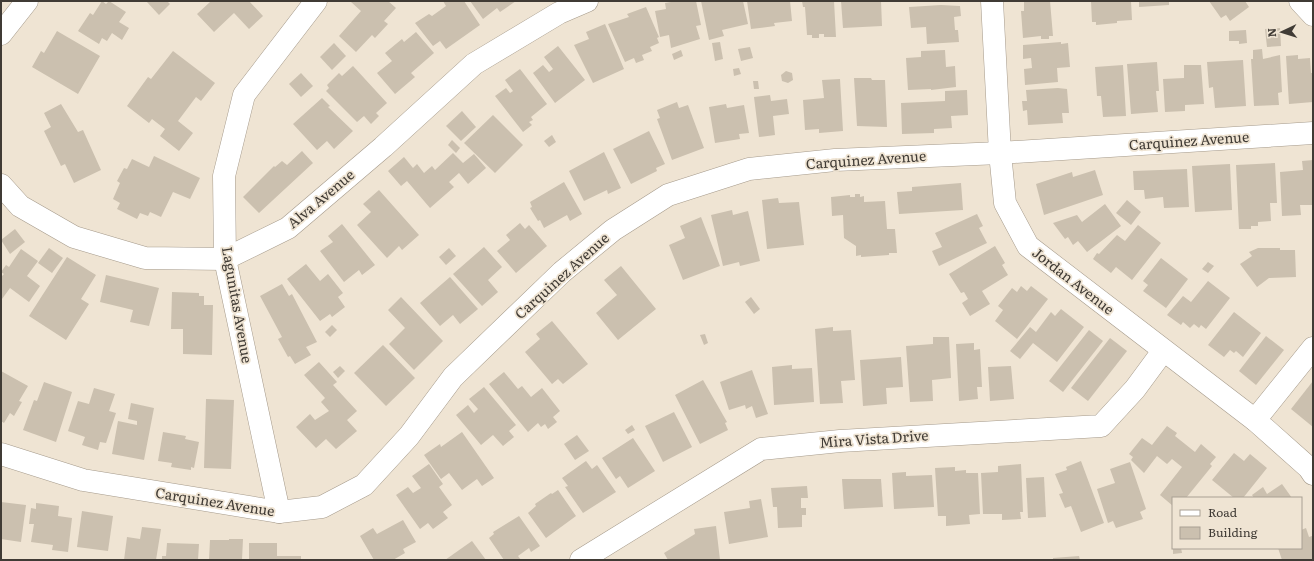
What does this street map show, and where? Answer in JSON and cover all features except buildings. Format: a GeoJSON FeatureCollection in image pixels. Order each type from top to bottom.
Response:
{"type":"FeatureCollection","features":[{"type":"Feature","properties":{"kind":"street"},"geometry":{"type":"LineString","coordinates":[[1,34],[27,1]]}},
{"type":"Feature","properties":{"kind":"street","name":"Lagunitas Avenue"},"geometry":{"type":"LineString","coordinates":[[279,512],[225,259],[224,176],[244,95],[316,1]]}},
{"type":"Feature","properties":{"kind":"street","name":"Alva Avenue"},"geometry":{"type":"LineString","coordinates":[[1,185],[20,206],[74,237],[145,258],[225,259],[288,228],[383,147],[474,64],[559,13],[587,1]]}},
{"type":"Feature","properties":{"kind":"street","name":"Jordan Avenue"},"geometry":{"type":"LineString","coordinates":[[992,1],[1000,153],[1005,203],[1028,246],[1255,420],[1310,468],[1313,474]]}},
{"type":"Feature","properties":{"kind":"street"},"geometry":{"type":"LineString","coordinates":[[1300,1],[1313,15]]}},
{"type":"Feature","properties":{"kind":"street","name":"Carquinez Avenue"},"geometry":{"type":"LineString","coordinates":[[1,454],[83,480],[279,512],[322,507],[364,485],[409,436],[454,377],[562,272],[613,230],[668,196],[749,169],[835,160],[1000,153],[1313,133]]}},
{"type":"Feature","properties":{"kind":"street"},"geometry":{"type":"LineString","coordinates":[[1255,420],[1313,348]]}},
{"type":"Feature","properties":{"kind":"street","name":"Mira Vista Drive"},"geometry":{"type":"LineString","coordinates":[[581,560],[760,449],[840,441],[1101,426],[1135,389],[1163,350]]}}]}
